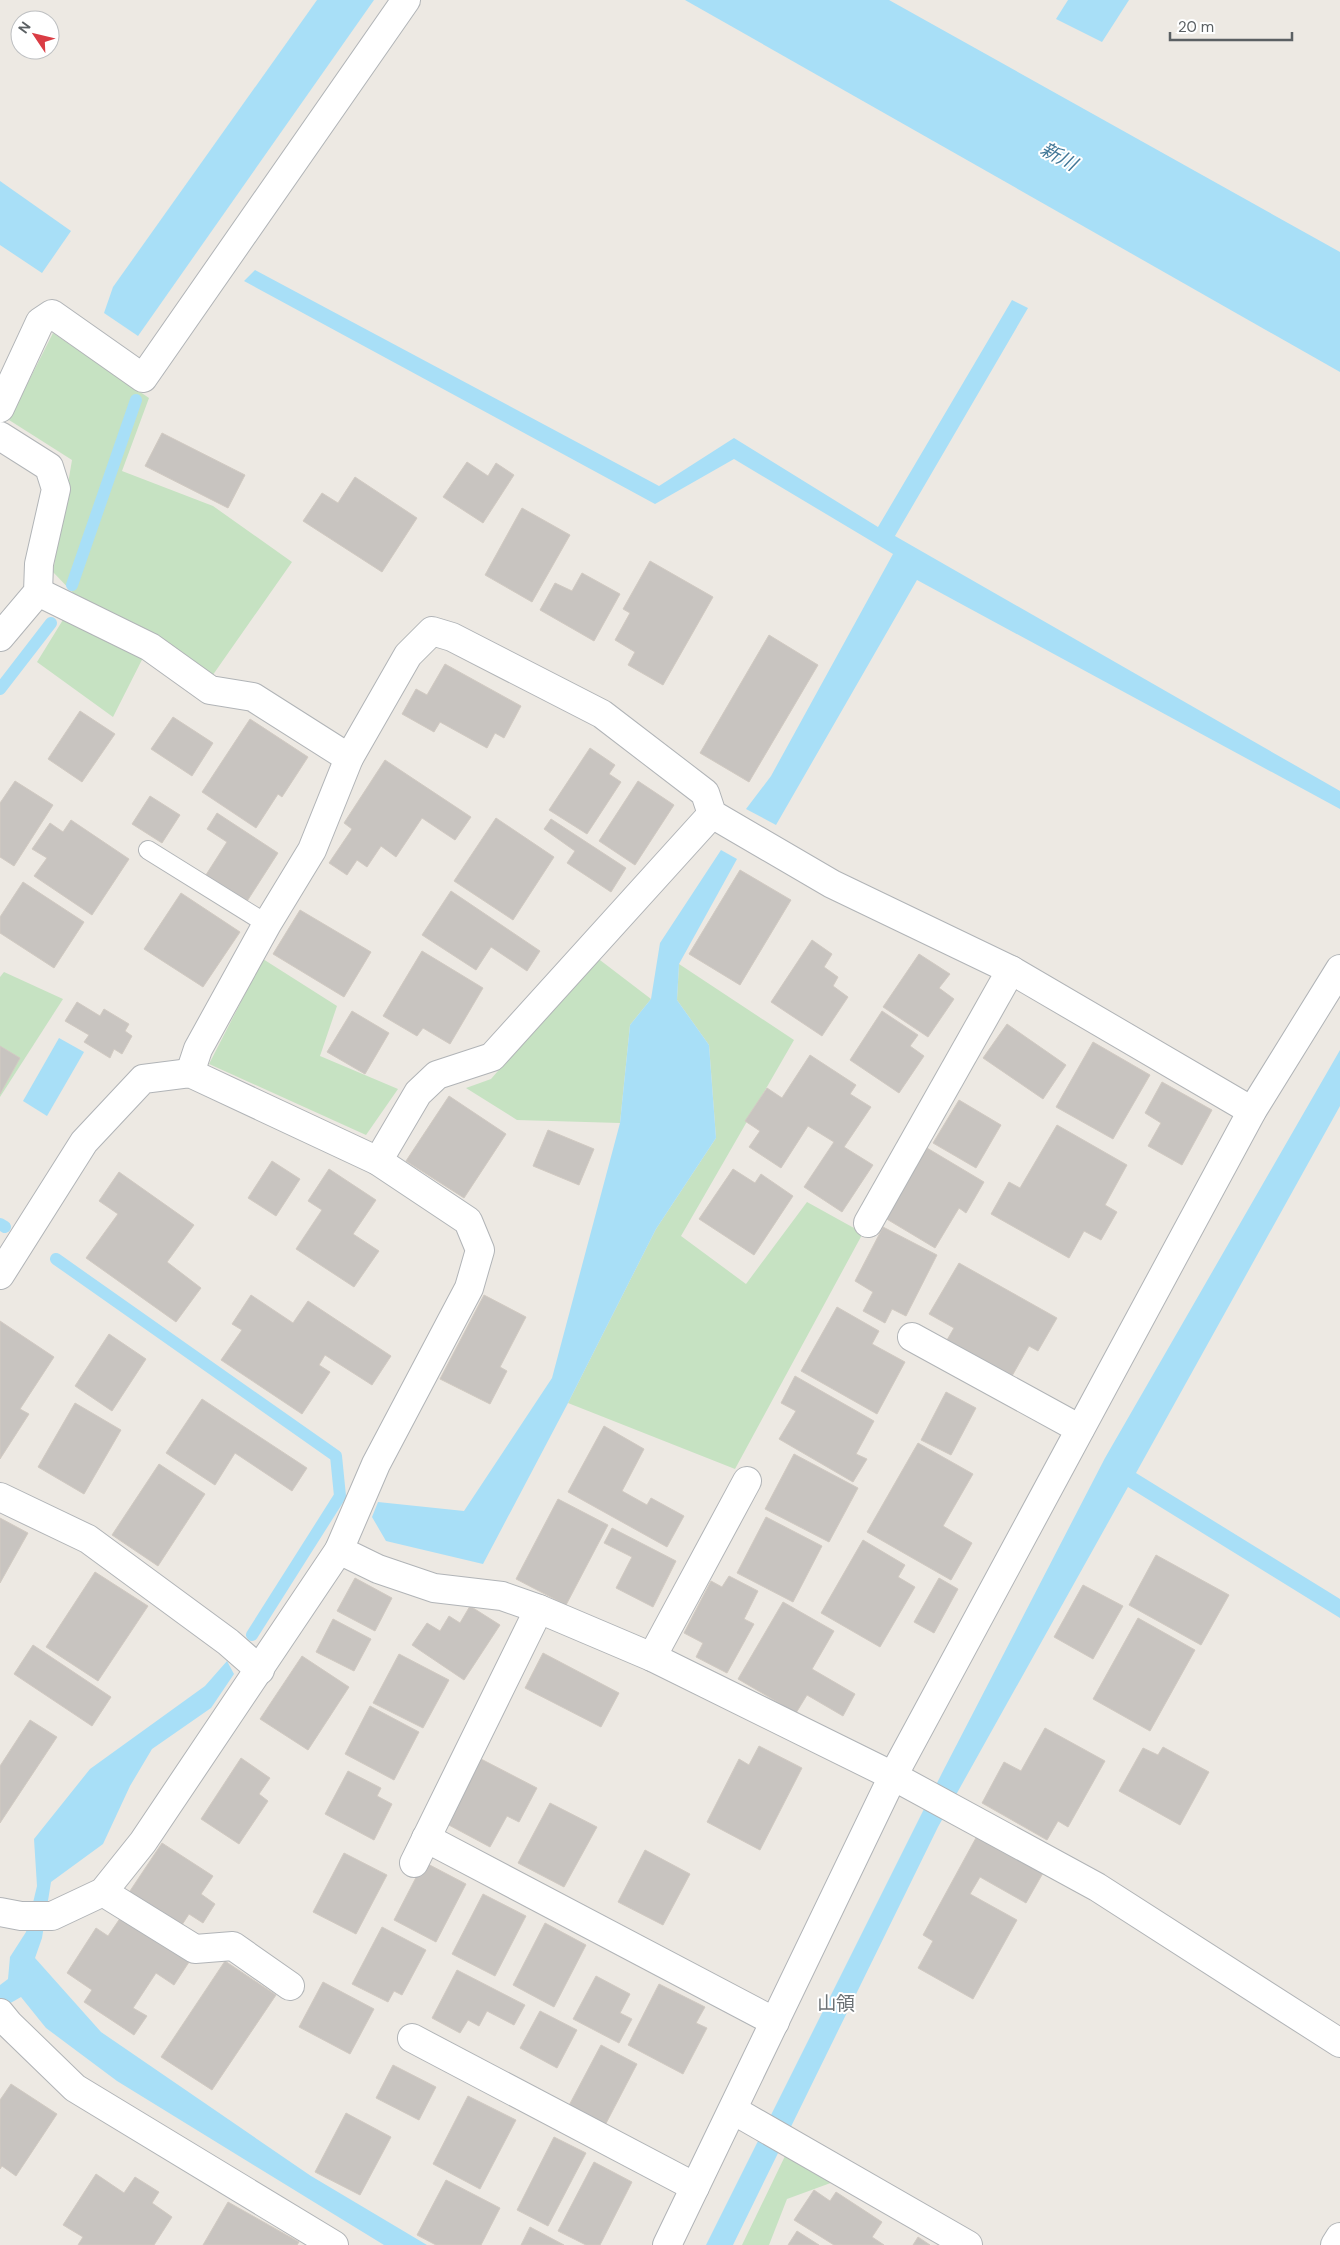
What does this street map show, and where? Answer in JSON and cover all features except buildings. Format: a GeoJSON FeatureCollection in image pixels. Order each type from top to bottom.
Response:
{"type":"FeatureCollection","features":[{"type":"Feature","properties":{"kind":"street"},"geometry":{"type":"LineString","coordinates":[[0,408],[40,322],[52,314],[143,378],[406,0]]}},
{"type":"Feature","properties":{"kind":"street"},"geometry":{"type":"LineString","coordinates":[[0,436],[49,467],[56,489],[38,564],[38,592],[0,637]]}},
{"type":"Feature","properties":{"kind":"street"},"geometry":{"type":"LineString","coordinates":[[38,592],[150,646],[210,690],[254,697],[349,758]]}},
{"type":"Feature","properties":{"kind":"street"},"geometry":{"type":"LineString","coordinates":[[190,1073],[198,1049],[267,924],[312,850],[349,758],[408,656],[432,631],[452,638],[602,714],[705,793],[712,814],[832,884],[1011,970],[1252,1111]]}},
{"type":"Feature","properties":{"kind":"street"},"geometry":{"type":"LineString","coordinates":[[378,1161],[418,1093],[437,1076],[492,1057],[712,814]]}},
{"type":"Feature","properties":{"kind":"street"},"geometry":{"type":"LineString","coordinates":[[667,2245],[695,2187],[743,2116],[775,2022],[893,1776],[1252,1111],[1340,969]]}},
{"type":"Feature","properties":{"kind":"street"},"geometry":{"type":"LineString","coordinates":[[868,1223],[1011,970]]}},
{"type":"Feature","properties":{"kind":"street"},"geometry":{"type":"LineString","coordinates":[[0,1275],[90,1135],[143,1080],[190,1073],[378,1161],[468,1220],[480,1250],[469,1288],[376,1464],[339,1550],[143,1842],[103,1892],[52,1916],[11,1914]]}},
{"type":"Feature","properties":{"kind":"street"},"geometry":{"type":"LineString","coordinates":[[912,1337],[1080,1429]]}},
{"type":"Feature","properties":{"kind":"street"},"geometry":{"type":"LineString","coordinates":[[652,1657],[747,1481]]}},
{"type":"Feature","properties":{"kind":"street"},"geometry":{"type":"LineString","coordinates":[[0,1497],[88,1539],[228,1642],[260,1670]]}},
{"type":"Feature","properties":{"kind":"street"},"geometry":{"type":"LineString","coordinates":[[339,1550],[378,1569],[434,1588],[502,1596],[539,1609],[652,1657],[893,1776],[1097,1887],[1340,2043]]}},
{"type":"Feature","properties":{"kind":"street"},"geometry":{"type":"LineString","coordinates":[[414,1863],[539,1609]]}},
{"type":"Feature","properties":{"kind":"street"},"geometry":{"type":"LineString","coordinates":[[426,1838],[775,2022]]}},
{"type":"Feature","properties":{"kind":"street"},"geometry":{"type":"LineString","coordinates":[[103,1892],[195,1949],[232,1946],[290,1986]]}},
{"type":"Feature","properties":{"kind":"street"},"geometry":{"type":"LineString","coordinates":[[3,2022],[75,2088],[334,2245]]}},
{"type":"Feature","properties":{"kind":"street"},"geometry":{"type":"LineString","coordinates":[[412,2038],[695,2187]]}},
{"type":"Feature","properties":{"kind":"street"},"geometry":{"type":"LineString","coordinates":[[743,2116],[968,2245]]}},
{"type":"Feature","properties":{"kind":"street"},"geometry":{"type":"LineString","coordinates":[[1336,2245],[1340,2237]]}},
{"type":"Feature","properties":{"kind":"lane"},"geometry":{"type":"LineString","coordinates":[[148,850],[267,924]]}},
{"type":"Feature","properties":{"kind":"green space"},"geometry":{"type":"Polygon","coordinates":[[[53,333],[149,398],[122,471],[213,506],[292,562],[210,679],[153,638],[113,717],[37,662],[77,597],[53,572],[72,460],[9,420],[53,333]]]}},
{"type":"Feature","properties":{"kind":"green space"},"geometry":{"type":"Polygon","coordinates":[[[596,957],[651,999],[630,1025],[620,1123],[517,1120],[466,1088],[491,1079],[596,957]]]}},
{"type":"Feature","properties":{"kind":"green space"},"geometry":{"type":"Polygon","coordinates":[[[263,959],[337,1006],[320,1056],[398,1089],[366,1135],[209,1064],[263,959]]]}},
{"type":"Feature","properties":{"kind":"green space"},"geometry":{"type":"Polygon","coordinates":[[[679,964],[794,1040],[681,1236],[746,1284],[807,1202],[863,1233],[735,1469],[568,1403],[656,1229],[716,1138],[709,1045],[677,1000],[679,964]]]}},
{"type":"Feature","properties":{"kind":"green space"},"geometry":{"type":"Polygon","coordinates":[[[4,972],[63,999],[0,1097],[0,977],[4,972]]]}},
{"type":"Feature","properties":{"kind":"green space"},"geometry":{"type":"Polygon","coordinates":[[[786,2154],[836,2181],[787,2199],[769,2245],[742,2245],[786,2154]]]}},
{"type":"Feature","properties":{"kind":"water"},"geometry":{"type":"Polygon","coordinates":[[[317,0],[374,0],[138,336],[104,313],[113,287],[317,0]]]}},
{"type":"Feature","properties":{"kind":"water","name":"新川"},"geometry":{"type":"Polygon","coordinates":[[[685,0],[889,0],[1340,252],[1340,372],[685,0]]]}},
{"type":"Feature","properties":{"kind":"water"},"geometry":{"type":"Polygon","coordinates":[[[1068,0],[1129,0],[1102,42],[1056,19],[1068,0]]]}},
{"type":"Feature","properties":{"kind":"water"},"geometry":{"type":"Polygon","coordinates":[[[0,181],[71,231],[42,273],[0,245],[0,181]]]}},
{"type":"Feature","properties":{"kind":"water"},"geometry":{"type":"Polygon","coordinates":[[[255,270],[659,486],[734,438],[878,527],[1012,300],[1028,308],[895,536],[1340,791],[1340,809],[917,580],[776,825],[746,809],[771,776],[893,554],[734,459],[655,504],[244,281],[255,270]]]}},
{"type":"Feature","properties":{"kind":"water"},"geometry":{"type":"Polygon","coordinates":[[[721,850],[737,859],[679,964],[677,1000],[709,1045],[716,1138],[656,1229],[568,1403],[483,1564],[386,1541],[372,1517],[378,1502],[464,1511],[552,1378],[620,1123],[630,1025],[651,999],[660,943],[721,850]]]}},
{"type":"Feature","properties":{"kind":"water"},"geometry":{"type":"Polygon","coordinates":[[[59,1038],[84,1052],[47,1116],[23,1101],[59,1038]]]}},
{"type":"Feature","properties":{"kind":"water"},"geometry":{"type":"Polygon","coordinates":[[[1340,1050],[1340,1106],[1136,1473],[1340,1599],[1340,1618],[1128,1487],[938,1827],[733,2245],[706,2245],[942,1773],[1105,1458],[1340,1050]]]}},
{"type":"Feature","properties":{"kind":"water"},"geometry":{"type":"Polygon","coordinates":[[[227,1661],[234,1674],[211,1708],[152,1749],[130,1786],[103,1844],[51,1882],[42,1938],[35,1958],[101,2032],[311,2176],[427,2245],[384,2245],[117,2081],[46,2028],[21,1997],[0,2009],[0,1985],[8,1979],[10,1957],[26,1932],[37,1886],[34,1839],[90,1769],[205,1686],[227,1661]]]}},
{"type":"Feature","properties":{"kind":"waterway"},"geometry":{"type":"LineString","coordinates":[[72,585],[136,400]]}},
{"type":"Feature","properties":{"kind":"waterway"},"geometry":{"type":"LineString","coordinates":[[0,689],[51,623]]}},
{"type":"Feature","properties":{"kind":"waterway"},"geometry":{"type":"LineString","coordinates":[[0,1224],[5,1227]]}},
{"type":"Feature","properties":{"kind":"waterway"},"geometry":{"type":"LineString","coordinates":[[56,1259],[336,1456],[340,1496],[252,1635]]}},
{"type":"Feature","properties":{"kind":"district","name":"山領"},"geometry":{"type":"Point","coordinates":[836,2003]}}]}
